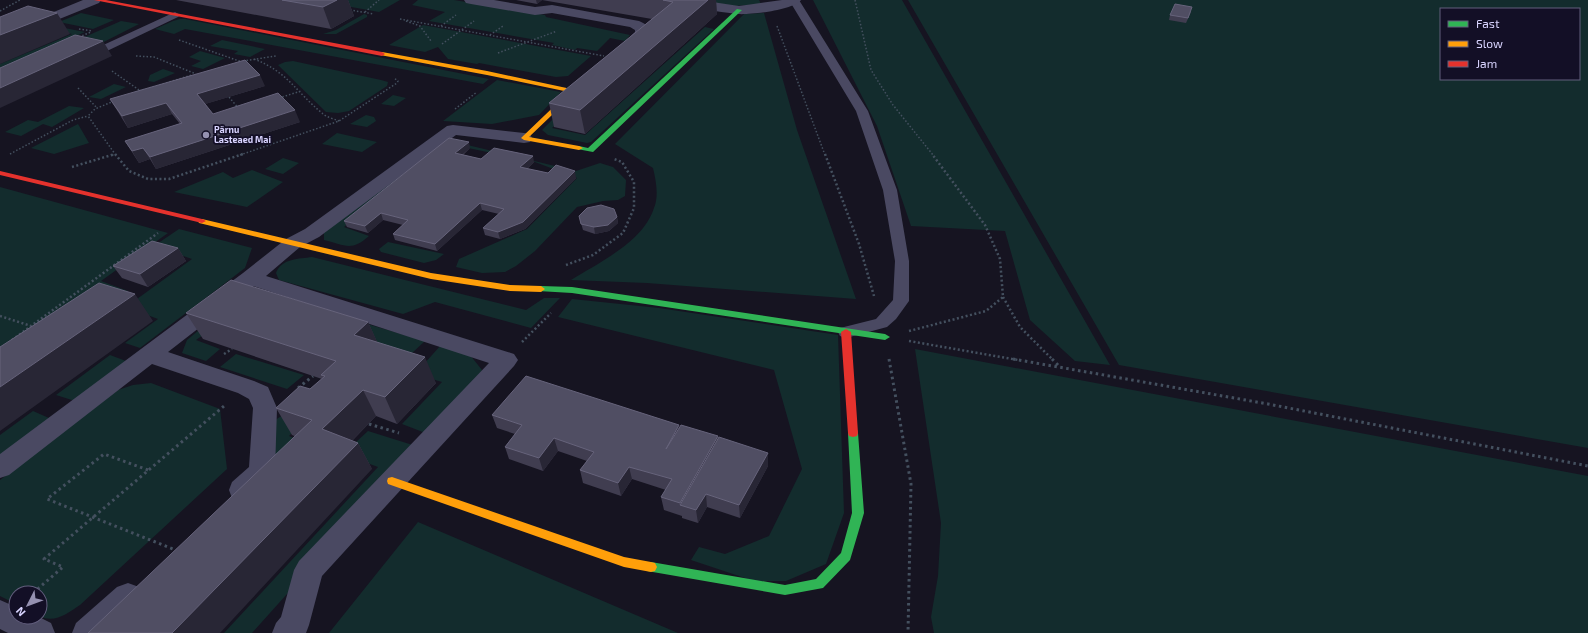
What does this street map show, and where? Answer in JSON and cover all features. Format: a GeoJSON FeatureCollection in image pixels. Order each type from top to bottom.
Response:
{"type":"FeatureCollection","features":[{"type":"Feature","properties":{"kind":"street"},"geometry":{"type":"LineString","coordinates":[[0,39],[95,0],[374,53],[578,87],[524,138]]}},
{"type":"Feature","properties":{"kind":"street"},"geometry":{"type":"LineString","coordinates":[[471,0],[535,11],[553,9],[634,24],[642,28],[642,34],[614,58]]}},
{"type":"Feature","properties":{"kind":"street"},"geometry":{"type":"LineString","coordinates":[[673,0],[739,10],[786,4],[794,0]]}},
{"type":"Feature","properties":{"kind":"street"},"geometry":{"type":"LineString","coordinates":[[0,468],[150,355],[293,243],[312,234],[453,130],[524,138],[590,150],[739,10]]}},
{"type":"Feature","properties":{"kind":"street"},"geometry":{"type":"LineString","coordinates":[[0,173],[431,276],[510,288],[572,290],[885,337]]}},
{"type":"Feature","properties":{"kind":"street"},"geometry":{"type":"LineString","coordinates":[[250,278],[506,360],[309,570],[294,624],[287,633]]}},
{"type":"Feature","properties":{"kind":"street"},"geometry":{"type":"LineString","coordinates":[[392,481],[624,562],[785,590],[819,584],[846,556],[858,513],[846,332]]}},
{"type":"Feature","properties":{"kind":"street"},"geometry":{"type":"LineString","coordinates":[[150,355],[246,387],[259,393],[265,408],[262,471],[225,507]]}},
{"type":"Feature","properties":{"kind":"street"},"geometry":{"type":"LineString","coordinates":[[87,633],[146,582]]}},
{"type":"Feature","properties":{"kind":"street"},"geometry":{"type":"LineString","coordinates":[[0,614],[40,633]]}},
{"type":"Feature","properties":{"kind":"lane"},"geometry":{"type":"LineString","coordinates":[[794,0],[862,111],[890,190],[902,261],[901,301],[890,315],[881,323],[846,332]]}},
{"type":"Feature","properties":{"kind":"lane"},"geometry":{"type":"LineString","coordinates":[[103,50],[174,15]]}},
{"type":"Feature","properties":{"kind":"path"},"geometry":{"type":"LineString","coordinates":[[0,11],[20,0]]}},
{"type":"Feature","properties":{"kind":"path"},"geometry":{"type":"LineString","coordinates":[[364,12],[379,0]]}},
{"type":"Feature","properties":{"kind":"path"},"geometry":{"type":"LineString","coordinates":[[855,0],[871,70],[893,105],[928,148],[985,225],[1000,259],[1003,297],[1020,327],[1060,368]]}},
{"type":"Feature","properties":{"kind":"path"},"geometry":{"type":"LineString","coordinates":[[436,48],[474,21],[509,6]]}},
{"type":"Feature","properties":{"kind":"path"},"geometry":{"type":"LineString","coordinates":[[770,6],[859,244],[881,323]]}},
{"type":"Feature","properties":{"kind":"path"},"geometry":{"type":"LineString","coordinates":[[349,10],[374,14]]}},
{"type":"Feature","properties":{"kind":"path"},"geometry":{"type":"LineString","coordinates":[[400,19],[614,58]]}},
{"type":"Feature","properties":{"kind":"path"},"geometry":{"type":"LineString","coordinates":[[78,38],[98,28]]}},
{"type":"Feature","properties":{"kind":"path"},"geometry":{"type":"LineString","coordinates":[[178,40],[242,62]]}},
{"type":"Feature","properties":{"kind":"path"},"geometry":{"type":"LineString","coordinates":[[118,42],[128,56],[154,57],[196,74]]}},
{"type":"Feature","properties":{"kind":"path"},"geometry":{"type":"LineString","coordinates":[[498,53],[525,42]]}},
{"type":"Feature","properties":{"kind":"path"},"geometry":{"type":"LineString","coordinates":[[236,63],[267,56],[281,55]]}},
{"type":"Feature","properties":{"kind":"path"},"geometry":{"type":"LineString","coordinates":[[253,59],[270,65],[277,70],[301,91],[323,114],[339,121]]}},
{"type":"Feature","properties":{"kind":"path"},"geometry":{"type":"LineString","coordinates":[[112,71],[139,90]]}},
{"type":"Feature","properties":{"kind":"path"},"geometry":{"type":"LineString","coordinates":[[132,93],[202,72]]}},
{"type":"Feature","properties":{"kind":"path"},"geometry":{"type":"LineString","coordinates":[[453,130],[442,118],[487,85],[487,73]]}},
{"type":"Feature","properties":{"kind":"path"},"geometry":{"type":"LineString","coordinates":[[88,116],[129,171],[148,179],[169,179],[339,121],[397,83],[398,81],[395,78],[388,77]]}},
{"type":"Feature","properties":{"kind":"path"},"geometry":{"type":"LineString","coordinates":[[78,88],[97,108]]}},
{"type":"Feature","properties":{"kind":"path"},"geometry":{"type":"LineString","coordinates":[[273,100],[301,91]]}},
{"type":"Feature","properties":{"kind":"path"},"geometry":{"type":"LineString","coordinates":[[229,97],[241,110]]}},
{"type":"Feature","properties":{"kind":"path"},"geometry":{"type":"LineString","coordinates":[[7,156],[74,120],[88,116],[97,108],[118,99]]}},
{"type":"Feature","properties":{"kind":"path"},"geometry":{"type":"LineString","coordinates":[[565,266],[593,255],[623,233],[634,208],[634,182],[622,162],[590,150]]}},
{"type":"Feature","properties":{"kind":"path"},"geometry":{"type":"LineString","coordinates":[[37,182],[66,169],[115,154]]}},
{"type":"Feature","properties":{"kind":"path"},"geometry":{"type":"LineString","coordinates":[[6,344],[181,216]]}},
{"type":"Feature","properties":{"kind":"path"},"geometry":{"type":"LineString","coordinates":[[506,360],[572,290]]}},
{"type":"Feature","properties":{"kind":"path"},"geometry":{"type":"LineString","coordinates":[[885,337],[986,311],[1003,297]]}},
{"type":"Feature","properties":{"kind":"path"},"geometry":{"type":"LineString","coordinates":[[0,316],[31,326]]}},
{"type":"Feature","properties":{"kind":"path"},"geometry":{"type":"LineString","coordinates":[[885,337],[1268,404],[1588,466]]}},
{"type":"Feature","properties":{"kind":"path"},"geometry":{"type":"LineString","coordinates":[[885,337],[911,484],[908,633]]}},
{"type":"Feature","properties":{"kind":"path"},"geometry":{"type":"LineString","coordinates":[[42,585],[63,567],[44,559],[220,408]]}},
{"type":"Feature","properties":{"kind":"path"},"geometry":{"type":"LineString","coordinates":[[148,470],[104,454],[47,499],[178,551]]}},
{"type":"Feature","properties":{"kind":"green space"},"geometry":{"type":"Polygon","coordinates":[[[313,0],[400,0],[379,12],[313,0]]]}},
{"type":"Feature","properties":{"kind":"green space"},"geometry":{"type":"Polygon","coordinates":[[[418,0],[454,0],[545,15],[546,17],[630,35],[625,41],[610,38],[597,51],[577,48],[575,50],[552,45],[554,43],[429,21],[445,12],[412,5],[418,0]]]}},
{"type":"Feature","properties":{"kind":"green space"},"geometry":{"type":"Polygon","coordinates":[[[694,0],[759,0],[761,4],[735,6],[694,0]]]}},
{"type":"Feature","properties":{"kind":"green space"},"geometry":{"type":"Polygon","coordinates":[[[813,0],[902,0],[1110,365],[1075,361],[1030,320],[1005,231],[911,226],[877,126],[813,0]]]}},
{"type":"Feature","properties":{"kind":"green space"},"geometry":{"type":"Polygon","coordinates":[[[908,0],[1588,0],[1588,448],[1119,365],[908,0]]]}},
{"type":"Feature","properties":{"kind":"green space"},"geometry":{"type":"Polygon","coordinates":[[[81,13],[114,20],[93,29],[59,22],[81,13]]]}},
{"type":"Feature","properties":{"kind":"green space"},"geometry":{"type":"Polygon","coordinates":[[[764,13],[797,130],[856,299],[647,283],[571,280],[631,241],[648,220],[656,203],[656,188],[653,168],[615,144],[744,14],[764,13]]]}},
{"type":"Feature","properties":{"kind":"green space"},"geometry":{"type":"Polygon","coordinates":[[[364,14],[367,15],[367,17],[336,34],[323,34],[336,30],[364,14]]]}},
{"type":"Feature","properties":{"kind":"green space"},"geometry":{"type":"Polygon","coordinates":[[[180,19],[489,79],[483,84],[185,29],[174,34],[155,29],[180,19]]]}},
{"type":"Feature","properties":{"kind":"green space"},"geometry":{"type":"Polygon","coordinates":[[[121,21],[139,24],[90,49],[0,74],[121,21]]]}},
{"type":"Feature","properties":{"kind":"green space"},"geometry":{"type":"Polygon","coordinates":[[[49,25],[85,32],[0,70],[0,64],[72,34],[41,27],[49,25]]]}},
{"type":"Feature","properties":{"kind":"green space"},"geometry":{"type":"Polygon","coordinates":[[[423,25],[591,56],[568,76],[556,77],[448,59],[438,47],[425,52],[389,45],[423,25]]]}},
{"type":"Feature","properties":{"kind":"green space"},"geometry":{"type":"Polygon","coordinates":[[[705,27],[714,29],[591,142],[587,143],[548,135],[542,130],[557,115],[565,117],[552,128],[585,135],[705,27]]]}},
{"type":"Feature","properties":{"kind":"green space"},"geometry":{"type":"Polygon","coordinates":[[[222,40],[265,49],[250,57],[234,54],[238,51],[210,46],[222,40]]]}},
{"type":"Feature","properties":{"kind":"green space"},"geometry":{"type":"Polygon","coordinates":[[[200,51],[225,58],[203,69],[191,66],[201,61],[189,57],[200,51]]]}},
{"type":"Feature","properties":{"kind":"green space"},"geometry":{"type":"Polygon","coordinates":[[[293,61],[388,82],[387,86],[349,111],[338,113],[326,112],[278,65],[293,61]]]}},
{"type":"Feature","properties":{"kind":"green space"},"geometry":{"type":"Polygon","coordinates":[[[163,69],[175,73],[154,82],[148,81],[150,75],[163,69]]]}},
{"type":"Feature","properties":{"kind":"green space"},"geometry":{"type":"Polygon","coordinates":[[[497,80],[561,92],[539,115],[492,124],[443,121],[497,80]]]}},
{"type":"Feature","properties":{"kind":"green space"},"geometry":{"type":"Polygon","coordinates":[[[114,84],[126,87],[101,99],[89,97],[114,84]]]}},
{"type":"Feature","properties":{"kind":"green space"},"geometry":{"type":"Polygon","coordinates":[[[393,95],[406,98],[394,106],[381,104],[393,95]]]}},
{"type":"Feature","properties":{"kind":"green space"},"geometry":{"type":"Polygon","coordinates":[[[69,106],[84,108],[52,127],[43,124],[21,136],[5,132],[28,120],[38,122],[69,106]]]}},
{"type":"Feature","properties":{"kind":"green space"},"geometry":{"type":"Polygon","coordinates":[[[366,115],[374,117],[376,121],[367,127],[350,124],[366,115]]]}},
{"type":"Feature","properties":{"kind":"green space"},"geometry":{"type":"Polygon","coordinates":[[[78,124],[89,143],[54,154],[31,148],[78,124]]]}},
{"type":"Feature","properties":{"kind":"green space"},"geometry":{"type":"Polygon","coordinates":[[[337,133],[377,142],[362,152],[322,144],[337,133]]]}},
{"type":"Feature","properties":{"kind":"green space"},"geometry":{"type":"Polygon","coordinates":[[[451,141],[576,171],[600,163],[613,167],[626,180],[625,196],[618,200],[603,201],[577,207],[535,251],[516,266],[505,272],[482,273],[456,267],[459,259],[527,229],[577,178],[535,162],[444,143],[451,141]]]}},
{"type":"Feature","properties":{"kind":"green space"},"geometry":{"type":"Polygon","coordinates":[[[442,145],[448,145],[344,227],[369,236],[363,241],[352,246],[348,246],[324,240],[324,233],[344,216],[442,145]]]}},
{"type":"Feature","properties":{"kind":"green space"},"geometry":{"type":"Polygon","coordinates":[[[283,158],[299,163],[283,174],[265,169],[283,158]]]}},
{"type":"Feature","properties":{"kind":"green space"},"geometry":{"type":"Polygon","coordinates":[[[252,170],[283,182],[247,207],[174,192],[223,172],[233,178],[252,170]]]}},
{"type":"Feature","properties":{"kind":"green space"},"geometry":{"type":"Polygon","coordinates":[[[0,187],[168,233],[101,281],[128,291],[0,381],[0,187]]]}},
{"type":"Feature","properties":{"kind":"green space"},"geometry":{"type":"Polygon","coordinates":[[[179,229],[252,248],[245,268],[140,348],[125,343],[158,319],[126,307],[192,259],[166,250],[148,250],[179,229]]]}},
{"type":"Feature","properties":{"kind":"green space"},"geometry":{"type":"Polygon","coordinates":[[[388,242],[444,254],[436,260],[424,263],[381,252],[379,249],[388,242]]]}},
{"type":"Feature","properties":{"kind":"green space"},"geometry":{"type":"Polygon","coordinates":[[[312,257],[526,310],[544,298],[560,298],[531,328],[435,302],[403,314],[279,280],[276,273],[282,264],[291,260],[312,257]]]}},
{"type":"Feature","properties":{"kind":"green space"},"geometry":{"type":"Polygon","coordinates":[[[262,293],[425,341],[396,368],[245,305],[196,340],[220,349],[206,361],[182,353],[187,340],[228,306],[262,293]]]}},
{"type":"Feature","properties":{"kind":"green space"},"geometry":{"type":"Polygon","coordinates":[[[572,299],[659,308],[838,335],[844,513],[826,564],[786,581],[754,581],[691,560],[699,547],[725,554],[769,536],[802,469],[774,370],[558,317],[572,299]]]}},
{"type":"Feature","properties":{"kind":"green space"},"geometry":{"type":"Polygon","coordinates":[[[441,345],[470,355],[482,370],[479,379],[428,434],[402,424],[442,382],[415,374],[441,345]]]}},
{"type":"Feature","properties":{"kind":"green space"},"geometry":{"type":"Polygon","coordinates":[[[915,349],[1588,476],[1588,633],[934,633],[931,617],[938,576],[941,523],[915,349]]]}},
{"type":"Feature","properties":{"kind":"green space"},"geometry":{"type":"Polygon","coordinates":[[[236,354],[304,375],[287,389],[220,367],[236,354]]]}},
{"type":"Feature","properties":{"kind":"green space"},"geometry":{"type":"Polygon","coordinates":[[[110,355],[126,361],[75,401],[56,395],[110,355]]]}},
{"type":"Feature","properties":{"kind":"green space"},"geometry":{"type":"Polygon","coordinates":[[[151,383],[220,409],[227,469],[80,605],[66,614],[56,618],[48,619],[48,585],[8,585],[8,600],[0,596],[0,480],[118,390],[133,385],[151,383]]]}},
{"type":"Feature","properties":{"kind":"green space"},"geometry":{"type":"Polygon","coordinates":[[[33,411],[49,418],[0,456],[0,435],[33,411]]]}},
{"type":"Feature","properties":{"kind":"green space"},"geometry":{"type":"Polygon","coordinates":[[[313,412],[289,436],[323,449],[277,469],[271,426],[280,417],[289,413],[313,412]]]}},
{"type":"Feature","properties":{"kind":"green space"},"geometry":{"type":"Polygon","coordinates":[[[368,431],[419,447],[252,633],[224,633],[378,467],[343,454],[368,431]]]}},
{"type":"Feature","properties":{"kind":"green space"},"geometry":{"type":"Polygon","coordinates":[[[418,522],[678,633],[329,633],[418,522]]]}},
{"type":"Feature","properties":{"kind":"building"},"geometry":{"type":"Polygon","coordinates":[[[282,0],[337,0],[323,7],[282,0]]]}},
{"type":"Feature","properties":{"kind":"building"},"geometry":{"type":"Polygon","coordinates":[[[663,0],[708,0],[580,110],[549,103],[673,2],[663,0]]]}},
{"type":"Feature","properties":{"kind":"building"},"geometry":{"type":"Polygon","coordinates":[[[1175,4],[1192,7],[1188,18],[1170,15],[1175,4]]]}},
{"type":"Feature","properties":{"kind":"building"},"geometry":{"type":"Polygon","coordinates":[[[28,6],[57,13],[0,35],[0,17],[28,6]]]}},
{"type":"Feature","properties":{"kind":"building"},"geometry":{"type":"Polygon","coordinates":[[[75,35],[103,41],[0,88],[0,68],[75,35]]]}},
{"type":"Feature","properties":{"kind":"building"},"geometry":{"type":"Polygon","coordinates":[[[245,60],[260,75],[197,94],[213,114],[278,93],[295,110],[150,157],[143,148],[132,151],[125,141],[182,123],[166,103],[122,116],[110,99],[245,60]]]}},
{"type":"Feature","properties":{"kind":"building"},"geometry":{"type":"Polygon","coordinates":[[[449,138],[469,142],[455,153],[481,159],[494,148],[533,156],[520,167],[548,173],[556,165],[575,171],[523,222],[498,232],[483,228],[504,209],[480,203],[435,244],[393,234],[408,220],[381,213],[365,226],[344,221],[449,138]]]}},
{"type":"Feature","properties":{"kind":"building"},"geometry":{"type":"Polygon","coordinates":[[[601,205],[614,209],[617,217],[608,225],[594,227],[581,224],[579,216],[587,208],[601,205]]]}},
{"type":"Feature","properties":{"kind":"building"},"geometry":{"type":"Polygon","coordinates":[[[152,241],[178,248],[140,274],[113,266],[152,241]]]}},
{"type":"Feature","properties":{"kind":"building"},"geometry":{"type":"Polygon","coordinates":[[[231,280],[368,322],[354,335],[425,357],[385,397],[363,390],[322,429],[358,443],[172,633],[88,633],[312,420],[276,408],[300,386],[310,389],[325,376],[321,375],[336,361],[186,313],[231,280]]]}},
{"type":"Feature","properties":{"kind":"building"},"geometry":{"type":"Polygon","coordinates":[[[99,283],[135,294],[0,387],[0,347],[99,283]]]}},
{"type":"Feature","properties":{"kind":"building"},"geometry":{"type":"Polygon","coordinates":[[[526,376],[679,425],[666,449],[681,425],[718,436],[680,503],[661,497],[672,479],[629,467],[618,483],[580,470],[594,452],[554,438],[539,458],[505,447],[522,425],[492,415],[526,376]]]}},
{"type":"Feature","properties":{"kind":"building"},"geometry":{"type":"Polygon","coordinates":[[[719,437],[768,453],[739,505],[706,494],[696,510],[680,505],[719,437]]]}},
{"type":"Feature","properties":{"kind":"traffic: fast"},"geometry":{"type":"LineString","coordinates":[[579,148],[590,150],[739,10]]}},
{"type":"Feature","properties":{"kind":"traffic: fast"},"geometry":{"type":"LineString","coordinates":[[541,289],[572,290],[885,337]]}},
{"type":"Feature","properties":{"kind":"traffic: fast"},"geometry":{"type":"LineString","coordinates":[[651,567],[785,590],[819,584],[846,556],[858,513],[853,433]]}},
{"type":"Feature","properties":{"kind":"traffic: slow"},"geometry":{"type":"LineString","coordinates":[[382,54],[487,73],[574,91],[524,138],[579,148]]}},
{"type":"Feature","properties":{"kind":"traffic: slow"},"geometry":{"type":"LineString","coordinates":[[202,221],[431,276],[510,288],[541,289]]}},
{"type":"Feature","properties":{"kind":"traffic: slow"},"geometry":{"type":"LineString","coordinates":[[392,481],[624,562],[651,567]]}},
{"type":"Feature","properties":{"kind":"traffic: jam"},"geometry":{"type":"LineString","coordinates":[[97,0],[382,54]]}},
{"type":"Feature","properties":{"kind":"traffic: jam"},"geometry":{"type":"LineString","coordinates":[[0,173],[202,221]]}},
{"type":"Feature","properties":{"kind":"traffic: jam"},"geometry":{"type":"LineString","coordinates":[[846,332],[853,433]]}},
{"type":"Feature","properties":{"kind":"place","name":"Pärnu Lasteaed Mai"},"geometry":{"type":"Point","coordinates":[206,135]}}]}
